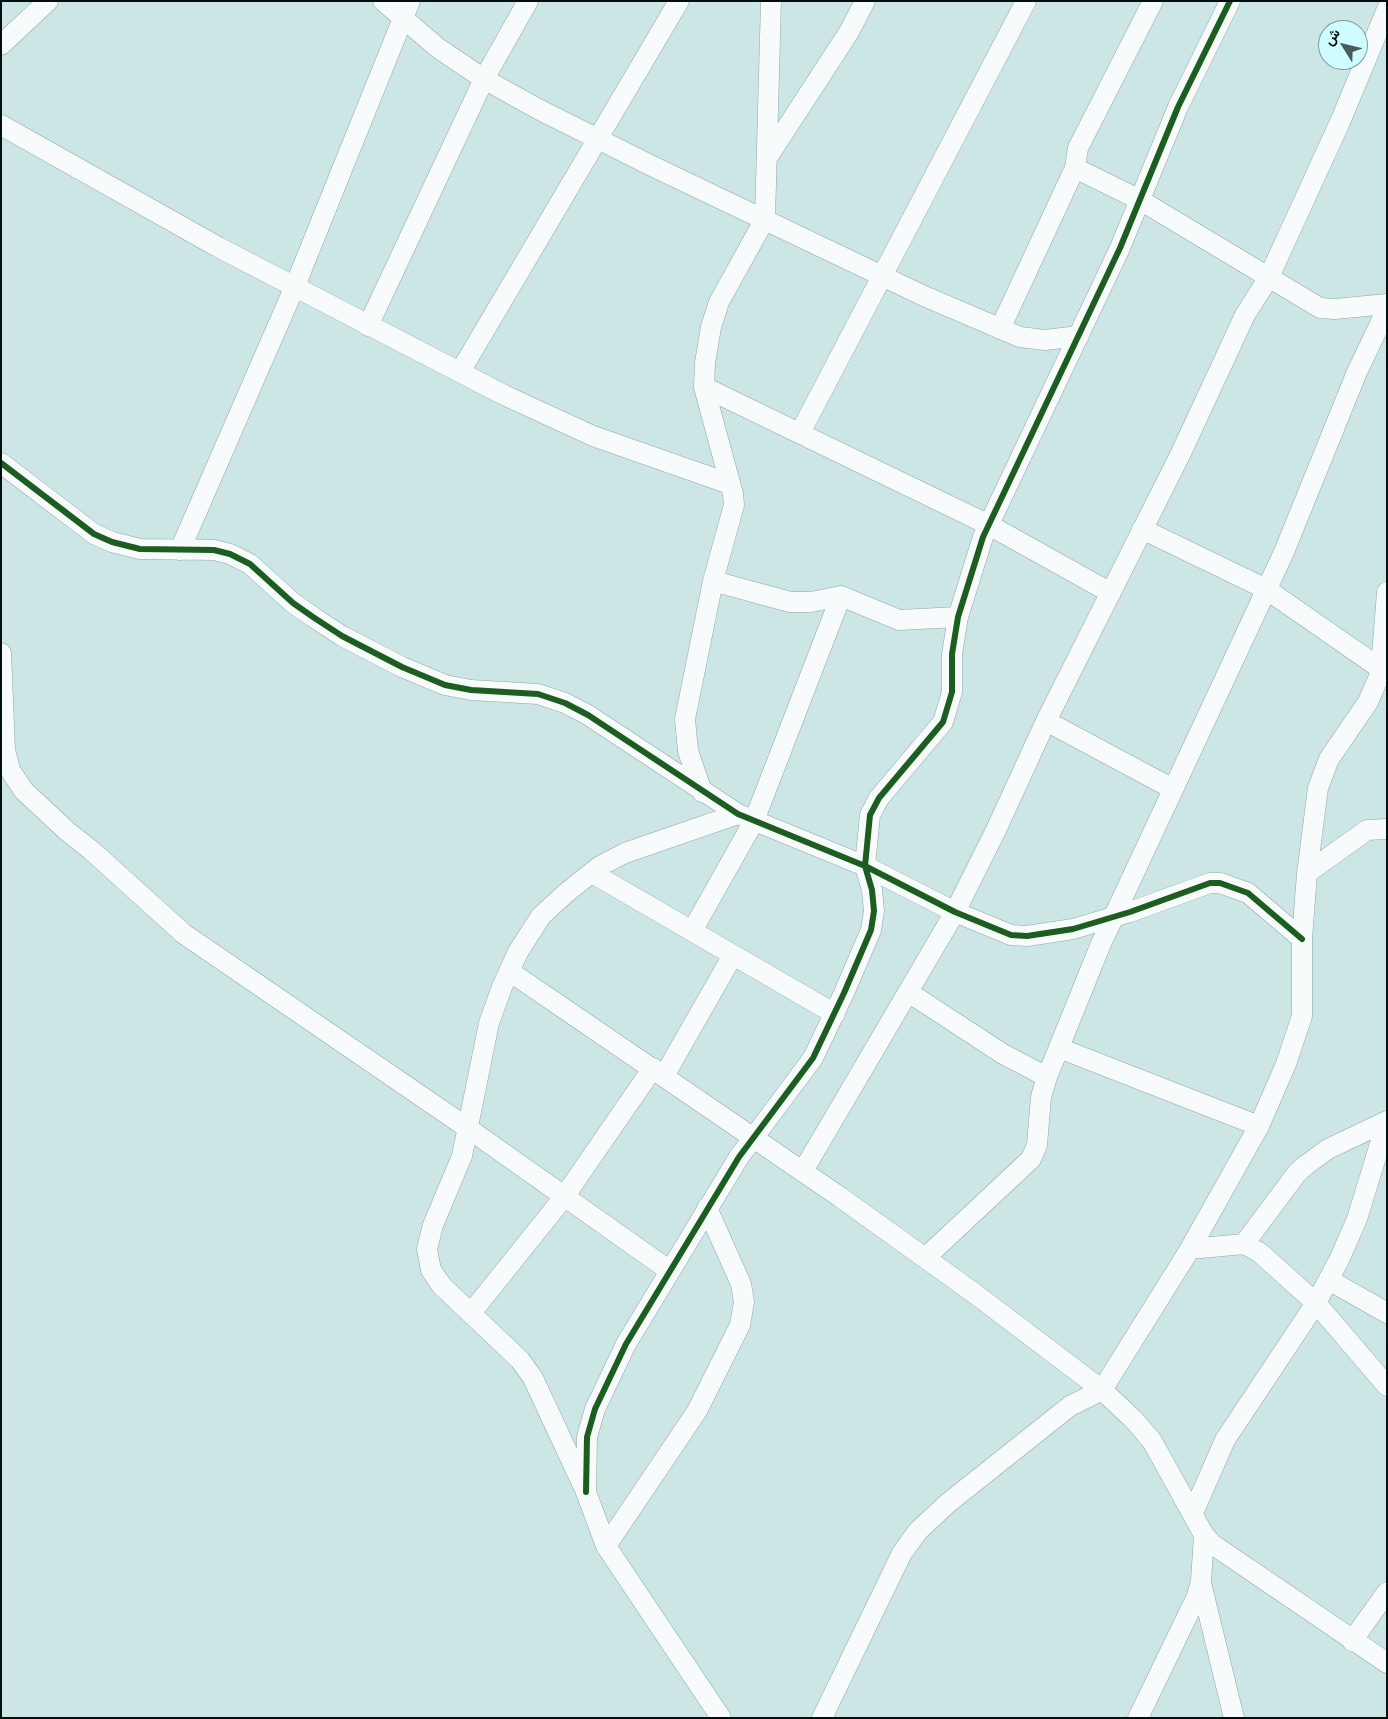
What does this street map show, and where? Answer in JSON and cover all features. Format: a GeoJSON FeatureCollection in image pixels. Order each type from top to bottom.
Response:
{"type":"FeatureCollection","features":[{"type":"Feature","properties":{"kind":"street"},"geometry":{"type":"LineString","coordinates":[[1,45],[48,1]]}},
{"type":"Feature","properties":{"kind":"street"},"geometry":{"type":"LineString","coordinates":[[383,1],[407,10],[438,48],[484,79],[599,140],[881,275],[1000,329],[1032,340],[1079,336]]}},
{"type":"Feature","properties":{"kind":"street"},"geometry":{"type":"LineString","coordinates":[[368,326],[484,79],[528,1]]}},
{"type":"Feature","properties":{"kind":"street"},"geometry":{"type":"LineString","coordinates":[[460,372],[599,140],[679,1]]}},
{"type":"Feature","properties":{"kind":"street"},"geometry":{"type":"LineString","coordinates":[[702,792],[688,751],[685,719],[713,581],[734,505],[704,387],[704,363],[710,327],[719,302],[765,219],[771,1]]}},
{"type":"Feature","properties":{"kind":"street"},"geometry":{"type":"LineString","coordinates":[[767,159],[849,32],[865,1]]}},
{"type":"Feature","properties":{"kind":"street"},"geometry":{"type":"LineString","coordinates":[[800,433],[1026,1]]}},
{"type":"Feature","properties":{"kind":"street"},"geometry":{"type":"LineString","coordinates":[[1000,329],[1075,168],[1078,148],[1154,1]]}},
{"type":"Feature","properties":{"kind":"street"},"geometry":{"type":"LineString","coordinates":[[586,1492],[587,1437],[595,1409],[626,1344],[739,1157],[813,1058],[835,1014],[871,930],[874,911],[872,890],[865,866],[870,814],[879,798],[943,722],[952,692],[952,654],[958,617],[983,537],[1120,248],[1178,107],[1230,1]]}},
{"type":"Feature","properties":{"kind":"street"},"geometry":{"type":"LineString","coordinates":[[803,1171],[954,912],[996,830],[1046,721],[1180,455],[1245,315],[1269,277],[1340,122],[1387,9]]}},
{"type":"Feature","properties":{"kind":"street"},"geometry":{"type":"LineString","coordinates":[[180,550],[295,286],[407,10]]}},
{"type":"Feature","properties":{"kind":"street"},"geometry":{"type":"LineString","coordinates":[[1,125],[209,242],[460,372],[593,436],[730,484]]}},
{"type":"Feature","properties":{"kind":"street"},"geometry":{"type":"LineString","coordinates":[[1075,168],[1140,200],[1326,310],[1387,304]]}},
{"type":"Feature","properties":{"kind":"street"},"geometry":{"type":"LineString","coordinates":[[926,1258],[1031,1159],[1037,1145],[1041,1098],[1047,1077],[1100,946],[1116,916],[1173,788],[1266,589],[1326,452],[1357,372],[1387,309]]}},
{"type":"Feature","properties":{"kind":"street"},"geometry":{"type":"LineString","coordinates":[[704,387],[989,525],[1111,593]]}},
{"type":"Feature","properties":{"kind":"street"},"geometry":{"type":"LineString","coordinates":[[1,463],[81,524],[103,538],[140,549],[214,550],[237,557],[261,573],[293,603],[342,636],[428,679],[471,690],[538,694],[565,703],[588,716],[702,792],[746,818],[865,866],[954,912],[1011,935],[1020,936],[1073,929],[1200,886],[1220,883],[1232,885],[1248,893],[1302,939]]}},
{"type":"Feature","properties":{"kind":"street"},"geometry":{"type":"LineString","coordinates":[[1142,529],[1266,589],[1384,671]]}},
{"type":"Feature","properties":{"kind":"street"},"geometry":{"type":"LineString","coordinates":[[713,581],[790,602],[811,602],[841,596],[899,620],[958,617]]}},
{"type":"Feature","properties":{"kind":"street"},"geometry":{"type":"LineString","coordinates":[[822,1718],[902,1552],[918,1531],[948,1503],[1070,1406],[1102,1390],[1190,1248],[1259,1126],[1286,1064],[1302,1016],[1304,998],[1302,939],[1307,873],[1318,788],[1329,759],[1368,702],[1384,671],[1387,592]]}},
{"type":"Feature","properties":{"kind":"street"},"geometry":{"type":"LineString","coordinates":[[692,931],[746,818],[841,596]]}},
{"type":"Feature","properties":{"kind":"street"},"geometry":{"type":"LineString","coordinates":[[1,653],[5,750],[10,770],[24,791],[184,934],[469,1129],[670,1271]]}},
{"type":"Feature","properties":{"kind":"street"},"geometry":{"type":"LineString","coordinates":[[1046,721],[1173,788]]}},
{"type":"Feature","properties":{"kind":"street"},"geometry":{"type":"LineString","coordinates":[[721,1718],[606,1546],[586,1492],[533,1378],[520,1360],[442,1286],[431,1270],[427,1249],[433,1225],[462,1156],[489,1023],[518,952],[541,916],[592,873],[625,853],[746,818]]}},
{"type":"Feature","properties":{"kind":"street"},"geometry":{"type":"LineString","coordinates":[[1307,873],[1367,830],[1387,829]]}},
{"type":"Feature","properties":{"kind":"street"},"geometry":{"type":"LineString","coordinates":[[592,873],[835,1014]]}},
{"type":"Feature","properties":{"kind":"street"},"geometry":{"type":"LineString","coordinates":[[471,1312],[564,1197],[658,1072],[733,955]]}},
{"type":"Feature","properties":{"kind":"street"},"geometry":{"type":"LineString","coordinates":[[509,971],[755,1137],[926,1258],[1102,1390],[1133,1418],[1152,1441],[1204,1534],[1219,1549],[1387,1663]]}},
{"type":"Feature","properties":{"kind":"street"},"geometry":{"type":"LineString","coordinates":[[908,992],[1003,1054],[1047,1077]]}},
{"type":"Feature","properties":{"kind":"street"},"geometry":{"type":"LineString","coordinates":[[1059,1048],[1259,1126]]}},
{"type":"Feature","properties":{"kind":"street"},"geometry":{"type":"LineString","coordinates":[[1244,1244],[1297,1173],[1306,1165],[1328,1149],[1387,1121]]}},
{"type":"Feature","properties":{"kind":"street"},"geometry":{"type":"LineString","coordinates":[[1193,1513],[1225,1440],[1316,1303],[1329,1280],[1357,1220],[1387,1121]]}},
{"type":"Feature","properties":{"kind":"street"},"geometry":{"type":"LineString","coordinates":[[606,1546],[697,1411],[740,1325],[744,1302],[740,1284],[707,1208]]}},
{"type":"Feature","properties":{"kind":"street"},"geometry":{"type":"LineString","coordinates":[[1190,1248],[1244,1244],[1259,1252],[1316,1303],[1387,1386]]}},
{"type":"Feature","properties":{"kind":"street"},"geometry":{"type":"LineString","coordinates":[[1329,1280],[1387,1313]]}},
{"type":"Feature","properties":{"kind":"street"},"geometry":{"type":"LineString","coordinates":[[1138,1718],[1193,1606],[1200,1581],[1204,1534]]}},
{"type":"Feature","properties":{"kind":"street"},"geometry":{"type":"LineString","coordinates":[[1200,1581],[1234,1718]]}},
{"type":"Feature","properties":{"kind":"street"},"geometry":{"type":"LineString","coordinates":[[1352,1641],[1387,1592]]}},
{"type":"Feature","properties":{"kind":"cycle path"},"geometry":{"type":"LineString","coordinates":[[586,1492],[587,1437],[595,1409],[626,1344],[739,1157],[813,1058],[844,993],[871,930],[874,911],[872,890],[865,866],[870,815],[879,798],[943,722],[952,692],[952,654],[958,617],[983,537],[1120,248],[1178,107],[1230,1]]}},
{"type":"Feature","properties":{"kind":"cycle path"},"geometry":{"type":"LineString","coordinates":[[1,463],[94,534],[112,542],[140,549],[214,550],[230,554],[250,564],[293,603],[313,617],[342,636],[402,667],[445,685],[471,690],[538,694],[565,703],[588,715],[738,814],[865,866],[955,912],[1011,935],[1027,936],[1073,929],[1130,912],[1210,883],[1220,883],[1248,893],[1302,939]]}}]}
